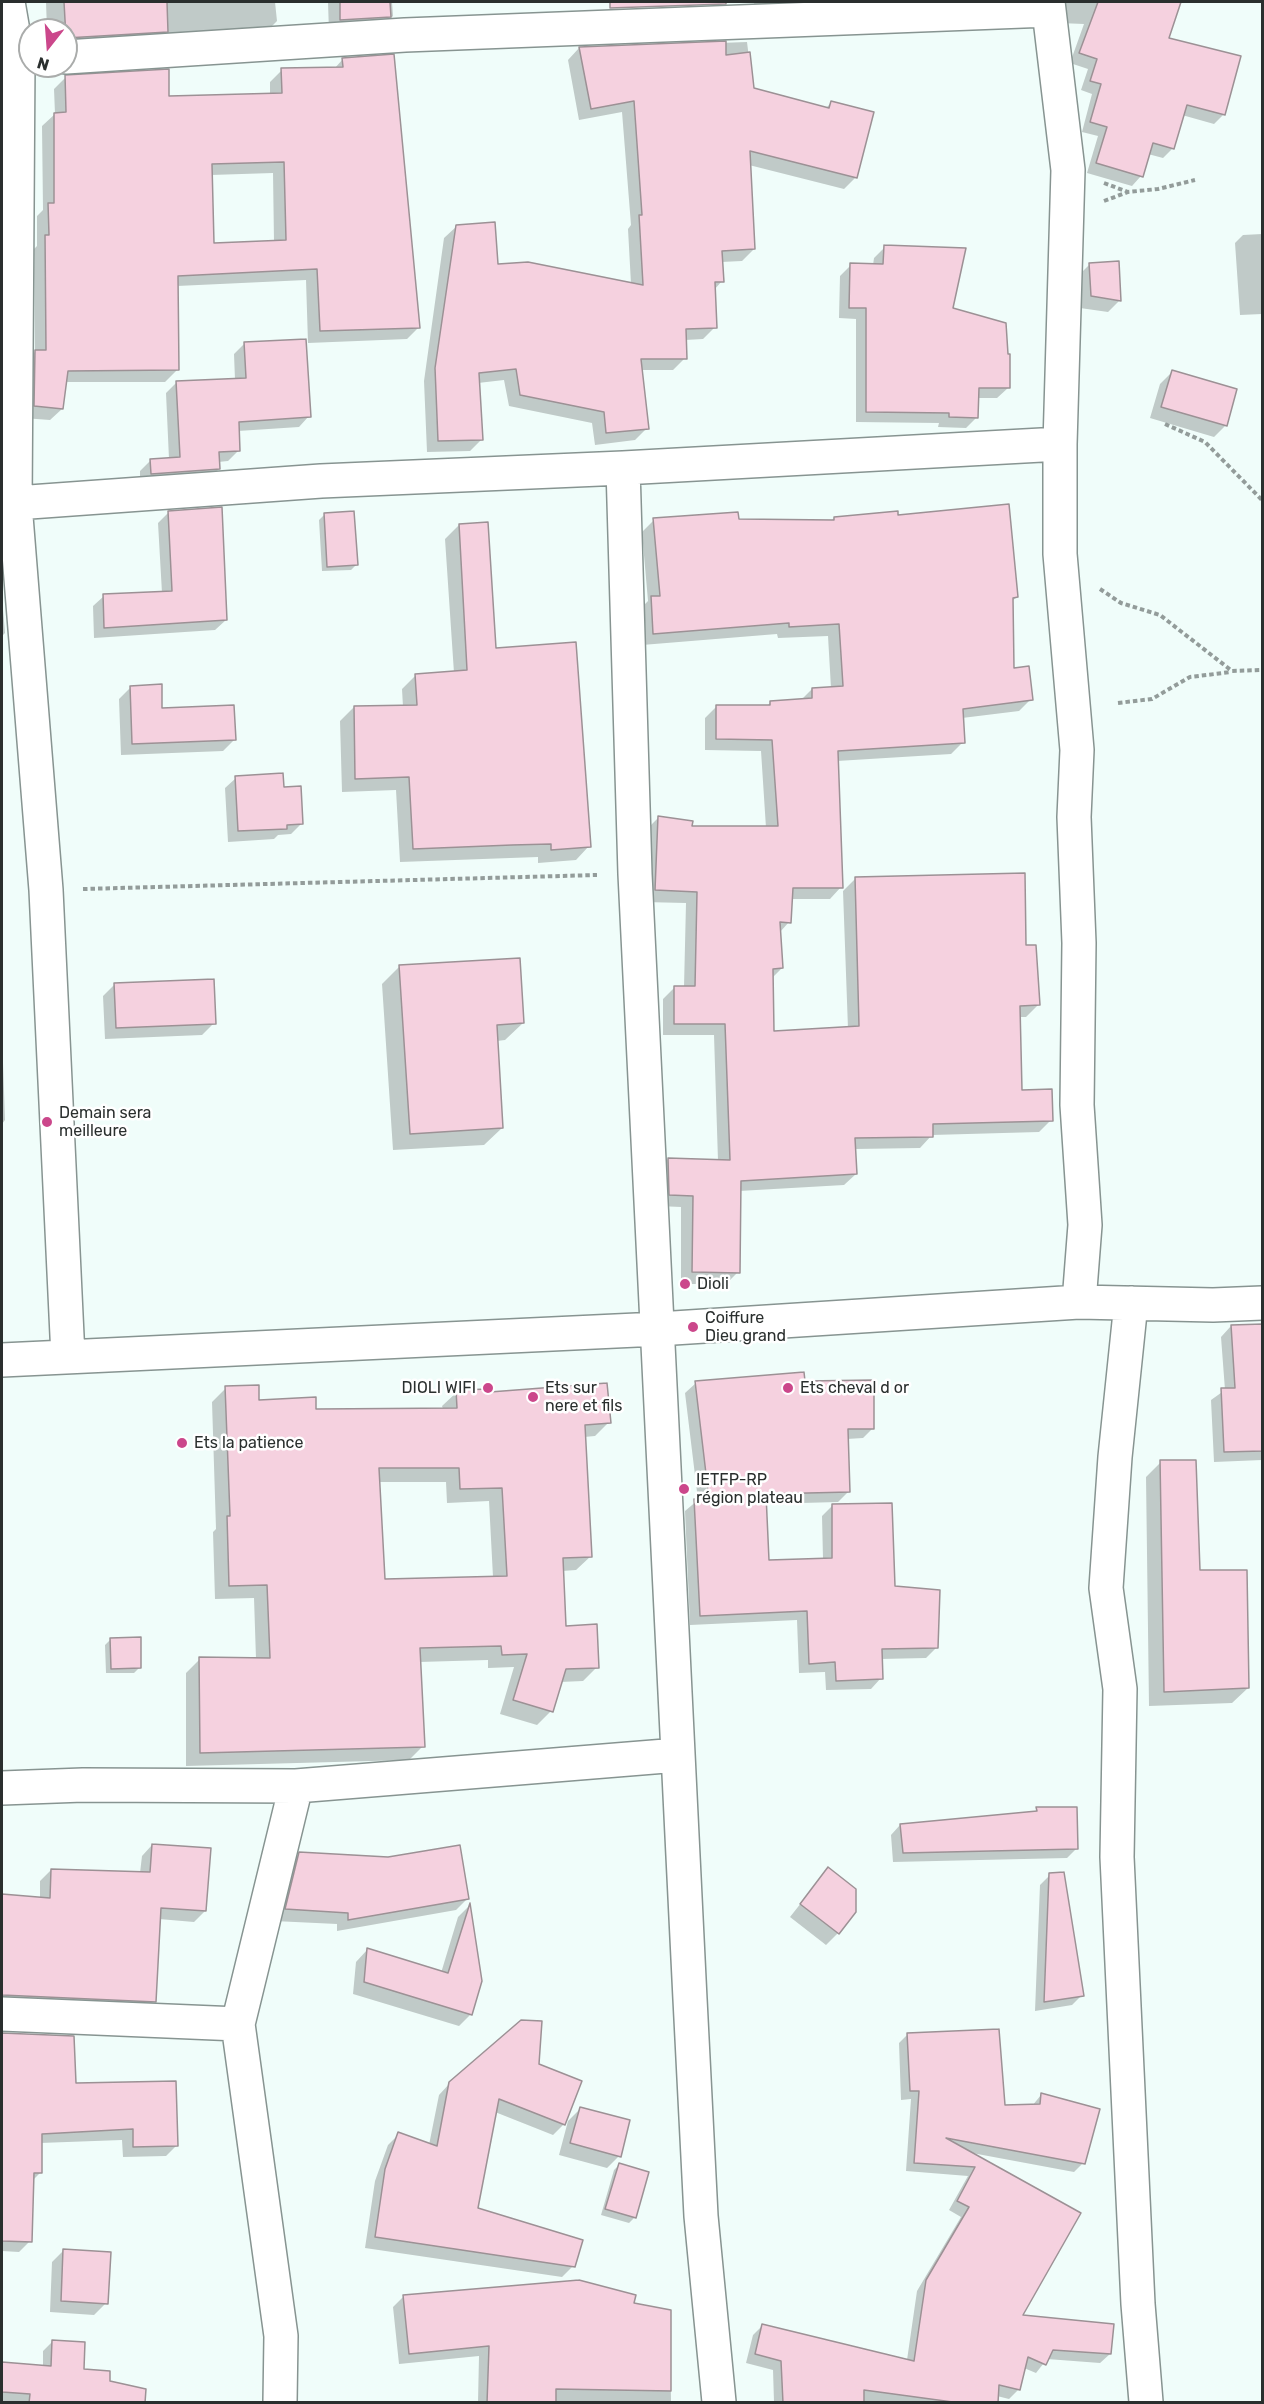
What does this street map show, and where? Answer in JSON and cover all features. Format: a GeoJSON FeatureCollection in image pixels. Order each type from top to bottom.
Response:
{"type":"FeatureCollection","features":[{"type":"Feature","properties":{"kind":"street"},"geometry":{"type":"LineString","coordinates":[[8,2],[18,38]]}},
{"type":"Feature","properties":{"kind":"street"},"geometry":{"type":"LineString","coordinates":[[78,56],[417,34],[1048,6],[1068,170],[1060,444],[1060,554],[1077,750],[1074,817],[1078,943],[1077,1105],[1085,1225],[1079,1302]]}},
{"type":"Feature","properties":{"kind":"street"},"geometry":{"type":"LineString","coordinates":[[23,78],[8,504],[46,890],[68,1357]]}},
{"type":"Feature","properties":{"kind":"street"},"geometry":{"type":"LineString","coordinates":[[8,504],[321,481],[623,468],[1060,444]]}},
{"type":"Feature","properties":{"kind":"street"},"geometry":{"type":"LineString","coordinates":[[623,468],[635,874],[678,1755],[701,2216],[719,2403]]}},
{"type":"Feature","properties":{"kind":"street"},"geometry":{"type":"LineString","coordinates":[[2,1360],[658,1329],[1079,1302],[1213,1305],[1263,1303]]}},
{"type":"Feature","properties":{"kind":"street"},"geometry":{"type":"LineString","coordinates":[[1131,1303],[1115,1457],[1106,1588],[1120,1689],[1117,1857],[1138,2304],[1146,2403]]}},
{"type":"Feature","properties":{"kind":"street"},"geometry":{"type":"LineString","coordinates":[[2,1788],[83,1785],[296,1786],[678,1755]]}},
{"type":"Feature","properties":{"kind":"street"},"geometry":{"type":"LineString","coordinates":[[280,2403],[281,2336],[238,2024],[296,1786]]}},
{"type":"Feature","properties":{"kind":"street"},"geometry":{"type":"LineString","coordinates":[[2,2013],[238,2024]]}},
{"type":"Feature","properties":{"kind":"path"},"geometry":{"type":"LineString","coordinates":[[1068,219],[1128,192],[1158,189],[1195,180]]}},
{"type":"Feature","properties":{"kind":"path"},"geometry":{"type":"LineString","coordinates":[[1166,424],[1205,442],[1263,500]]}},
{"type":"Feature","properties":{"kind":"path"},"geometry":{"type":"LineString","coordinates":[[1060,554],[1084,578],[1121,603],[1160,615],[1232,671]]}},
{"type":"Feature","properties":{"kind":"path"},"geometry":{"type":"LineString","coordinates":[[1118,703],[1152,699],[1190,677],[1232,671],[1263,670]]}},
{"type":"Feature","properties":{"kind":"path"},"geometry":{"type":"LineString","coordinates":[[46,890],[635,874]]}},
{"type":"Feature","properties":{"kind":"building"},"geometry":{"type":"Polygon","coordinates":[[[64,2],[167,2],[168,32],[78,37],[78,18],[65,18],[64,2]]]}},
{"type":"Feature","properties":{"kind":"building"},"geometry":{"type":"Polygon","coordinates":[[[340,2],[390,2],[391,17],[340,20],[340,2]]]}},
{"type":"Feature","properties":{"kind":"building"},"geometry":{"type":"Polygon","coordinates":[[[610,2],[726,2],[726,4],[610,8],[610,2]]]}},
{"type":"Feature","properties":{"kind":"building"},"geometry":{"type":"Polygon","coordinates":[[[1098,2],[1181,2],[1169,38],[1241,56],[1225,115],[1187,105],[1174,149],[1153,143],[1143,177],[1096,163],[1107,127],[1090,122],[1101,84],[1090,81],[1097,59],[1079,53],[1098,2]]]}},
{"type":"Feature","properties":{"kind":"building"},"geometry":{"type":"Polygon","coordinates":[[[726,41],[726,55],[750,52],[754,88],[829,108],[831,101],[874,112],[857,178],[750,151],[755,249],[722,251],[724,282],[715,282],[717,328],[686,329],[687,359],[641,359],[649,429],[606,433],[604,412],[520,395],[516,369],[479,373],[483,440],[438,441],[435,368],[456,225],[495,222],[498,264],[528,262],[643,285],[639,215],[642,215],[634,101],[591,109],[579,47],[726,41]]]}},
{"type":"Feature","properties":{"kind":"building"},"geometry":{"type":"Polygon","coordinates":[[[394,54],[420,328],[320,331],[317,269],[178,276],[179,370],[68,371],[63,409],[34,406],[35,350],[46,350],[45,235],[49,235],[48,203],[54,203],[54,113],[66,112],[65,78],[78,78],[78,74],[169,69],[169,96],[282,93],[281,68],[343,67],[342,58],[394,54]],[[284,162],[212,164],[214,243],[286,240],[284,162]]]}},
{"type":"Feature","properties":{"kind":"building"},"geometry":{"type":"Polygon","coordinates":[[[884,245],[966,248],[953,308],[1006,323],[1008,354],[1010,354],[1010,388],[979,388],[978,418],[949,417],[949,413],[866,412],[866,308],[849,308],[850,263],[883,264],[884,245]]]}},
{"type":"Feature","properties":{"kind":"building"},"geometry":{"type":"Polygon","coordinates":[[[1119,261],[1121,301],[1091,296],[1089,263],[1119,261]]]}},
{"type":"Feature","properties":{"kind":"building"},"geometry":{"type":"Polygon","coordinates":[[[306,339],[311,417],[239,422],[240,451],[219,452],[220,469],[151,474],[150,459],[180,457],[176,381],[246,378],[244,342],[306,339]]]}},
{"type":"Feature","properties":{"kind":"building"},"geometry":{"type":"Polygon","coordinates":[[[1172,370],[1237,389],[1227,426],[1161,407],[1172,370]]]}},
{"type":"Feature","properties":{"kind":"building"},"geometry":{"type":"Polygon","coordinates":[[[1009,504],[1018,597],[1013,598],[1014,668],[1029,666],[1033,700],[963,709],[965,743],[838,751],[843,888],[793,888],[791,923],[780,922],[783,968],[773,969],[774,1031],[859,1026],[855,877],[1025,873],[1026,945],[1036,945],[1040,1005],[1020,1006],[1022,1090],[1052,1089],[1053,1121],[933,1124],[933,1137],[855,1138],[857,1174],[741,1181],[740,1273],[692,1272],[693,1196],[669,1195],[668,1158],[730,1160],[725,1024],[674,1024],[674,986],[695,986],[697,892],[655,890],[658,816],[693,821],[692,826],[778,826],[772,740],[716,739],[716,705],[770,705],[770,701],[812,698],[812,688],[843,686],[839,624],[789,627],[789,623],[653,634],[651,596],[660,596],[653,518],[738,512],[739,519],[834,520],[834,517],[898,511],[898,515],[1009,504]]]}},
{"type":"Feature","properties":{"kind":"building"},"geometry":{"type":"Polygon","coordinates":[[[222,507],[227,620],[104,628],[103,594],[172,591],[168,511],[222,507]]]}},
{"type":"Feature","properties":{"kind":"building"},"geometry":{"type":"Polygon","coordinates":[[[354,511],[358,565],[327,567],[324,513],[354,511]]]}},
{"type":"Feature","properties":{"kind":"building"},"geometry":{"type":"Polygon","coordinates":[[[488,522],[496,648],[576,642],[591,847],[551,850],[551,844],[413,849],[409,777],[355,779],[354,706],[417,705],[415,674],[467,670],[459,524],[488,522]]]}},
{"type":"Feature","properties":{"kind":"building"},"geometry":{"type":"Polygon","coordinates":[[[162,684],[162,708],[234,705],[236,740],[132,744],[130,686],[162,684]]]}},
{"type":"Feature","properties":{"kind":"building"},"geometry":{"type":"Polygon","coordinates":[[[283,773],[284,787],[301,786],[303,824],[287,825],[287,829],[238,831],[235,776],[283,773]]]}},
{"type":"Feature","properties":{"kind":"building"},"geometry":{"type":"Polygon","coordinates":[[[520,958],[524,1023],[497,1025],[503,1128],[410,1134],[399,965],[520,958]]]}},
{"type":"Feature","properties":{"kind":"building"},"geometry":{"type":"Polygon","coordinates":[[[214,979],[216,1024],[116,1028],[114,983],[214,979]]]}},
{"type":"Feature","properties":{"kind":"building"},"geometry":{"type":"Polygon","coordinates":[[[1263,1324],[1263,1451],[1224,1452],[1221,1388],[1235,1388],[1231,1325],[1263,1324]]]}},
{"type":"Feature","properties":{"kind":"building"},"geometry":{"type":"Polygon","coordinates":[[[804,1372],[805,1381],[874,1380],[874,1429],[848,1429],[850,1492],[766,1494],[769,1560],[832,1558],[832,1504],[892,1503],[895,1586],[940,1590],[938,1648],[882,1649],[883,1679],[836,1681],[835,1662],[809,1664],[807,1611],[700,1616],[694,1499],[709,1499],[695,1381],[804,1372]]]}},
{"type":"Feature","properties":{"kind":"building"},"geometry":{"type":"Polygon","coordinates":[[[607,1383],[611,1423],[585,1425],[592,1557],[563,1558],[566,1626],[597,1624],[599,1668],[566,1669],[553,1712],[513,1700],[527,1654],[502,1655],[501,1646],[420,1648],[425,1747],[200,1753],[199,1657],[270,1658],[267,1585],[229,1586],[227,1516],[230,1516],[225,1386],[259,1385],[259,1400],[316,1397],[316,1409],[457,1408],[456,1390],[490,1389],[490,1392],[607,1383]],[[379,1468],[385,1579],[507,1576],[502,1488],[460,1489],[459,1468],[379,1468]]]}},
{"type":"Feature","properties":{"kind":"building"},"geometry":{"type":"Polygon","coordinates":[[[1160,1460],[1196,1460],[1200,1570],[1247,1570],[1249,1688],[1164,1692],[1160,1460]]]}},
{"type":"Feature","properties":{"kind":"building"},"geometry":{"type":"Polygon","coordinates":[[[141,1637],[141,1668],[111,1669],[110,1638],[141,1637]]]}},
{"type":"Feature","properties":{"kind":"building"},"geometry":{"type":"Polygon","coordinates":[[[1036,1807],[1077,1807],[1078,1849],[903,1853],[900,1824],[1037,1811],[1036,1807]]]}},
{"type":"Feature","properties":{"kind":"building"},"geometry":{"type":"Polygon","coordinates":[[[152,1844],[211,1848],[206,1911],[161,1908],[156,2002],[2,1995],[2,1894],[50,1898],[51,1869],[150,1872],[152,1844]]]}},
{"type":"Feature","properties":{"kind":"building"},"geometry":{"type":"Polygon","coordinates":[[[460,1845],[469,1899],[348,1920],[348,1913],[285,1909],[299,1852],[388,1857],[460,1845]]]}},
{"type":"Feature","properties":{"kind":"building"},"geometry":{"type":"Polygon","coordinates":[[[828,1867],[856,1889],[856,1912],[839,1934],[800,1904],[828,1867]]]}},
{"type":"Feature","properties":{"kind":"building"},"geometry":{"type":"Polygon","coordinates":[[[1064,1872],[1084,1996],[1044,2002],[1049,1873],[1064,1872]]]}},
{"type":"Feature","properties":{"kind":"building"},"geometry":{"type":"Polygon","coordinates":[[[470,1903],[482,1981],[472,2015],[364,1982],[367,1948],[448,1973],[470,1903]]]}},
{"type":"Feature","properties":{"kind":"building"},"geometry":{"type":"Polygon","coordinates":[[[521,2020],[542,2021],[539,2064],[582,2081],[565,2125],[499,2099],[478,2208],[583,2240],[575,2267],[375,2237],[385,2169],[398,2132],[437,2146],[449,2082],[521,2020]]]}},
{"type":"Feature","properties":{"kind":"building"},"geometry":{"type":"Polygon","coordinates":[[[999,2029],[1005,2105],[1040,2104],[1041,2093],[1100,2109],[1085,2164],[946,2138],[1081,2213],[1023,2315],[1114,2324],[1111,2354],[1053,2350],[1046,2365],[1028,2357],[1020,2390],[999,2385],[998,2403],[960,2403],[864,2390],[864,2403],[783,2403],[781,2361],[755,2354],[762,2324],[914,2361],[926,2280],[969,2207],[957,2201],[975,2167],[914,2163],[919,2091],[910,2091],[907,2033],[999,2029]]]}},
{"type":"Feature","properties":{"kind":"building"},"geometry":{"type":"Polygon","coordinates":[[[2,2033],[74,2036],[76,2083],[176,2081],[178,2146],[133,2147],[133,2129],[42,2134],[42,2173],[34,2173],[32,2242],[2,2241],[2,2033]]]}},
{"type":"Feature","properties":{"kind":"building"},"geometry":{"type":"Polygon","coordinates":[[[580,2107],[630,2120],[621,2157],[570,2143],[580,2107]]]}},
{"type":"Feature","properties":{"kind":"building"},"geometry":{"type":"Polygon","coordinates":[[[619,2163],[649,2172],[636,2218],[605,2209],[619,2163]]]}},
{"type":"Feature","properties":{"kind":"building"},"geometry":{"type":"Polygon","coordinates":[[[63,2249],[111,2252],[108,2304],[61,2301],[63,2249]]]}},
{"type":"Feature","properties":{"kind":"building"},"geometry":{"type":"Polygon","coordinates":[[[579,2280],[636,2295],[634,2303],[671,2310],[671,2391],[556,2389],[556,2403],[487,2403],[489,2346],[409,2354],[403,2295],[579,2280]]]}},
{"type":"Feature","properties":{"kind":"building"},"geometry":{"type":"Polygon","coordinates":[[[52,2340],[85,2342],[84,2369],[110,2371],[110,2381],[146,2389],[145,2403],[29,2403],[30,2394],[2,2392],[2,2362],[51,2366],[52,2340]]]}},
{"type":"Feature","properties":{"kind":"place","name":"Demain sera meilleure"},"geometry":{"type":"Point","coordinates":[47,1122]}},
{"type":"Feature","properties":{"kind":"place","name":"Dioli"},"geometry":{"type":"Point","coordinates":[685,1284]}},
{"type":"Feature","properties":{"kind":"place","name":"Coiffure Dieu grand"},"geometry":{"type":"Point","coordinates":[693,1327]}},
{"type":"Feature","properties":{"kind":"place","name":"DIOLI WIFI"},"geometry":{"type":"Point","coordinates":[488,1388]}},
{"type":"Feature","properties":{"kind":"place","name":"Ets cheval d or"},"geometry":{"type":"Point","coordinates":[788,1388]}},
{"type":"Feature","properties":{"kind":"place","name":"Ets sur nere et fils"},"geometry":{"type":"Point","coordinates":[533,1397]}},
{"type":"Feature","properties":{"kind":"place","name":"Ets la patience"},"geometry":{"type":"Point","coordinates":[182,1443]}},
{"type":"Feature","properties":{"kind":"place","name":"IETFP-RP région plateau"},"geometry":{"type":"Point","coordinates":[684,1489]}}]}
